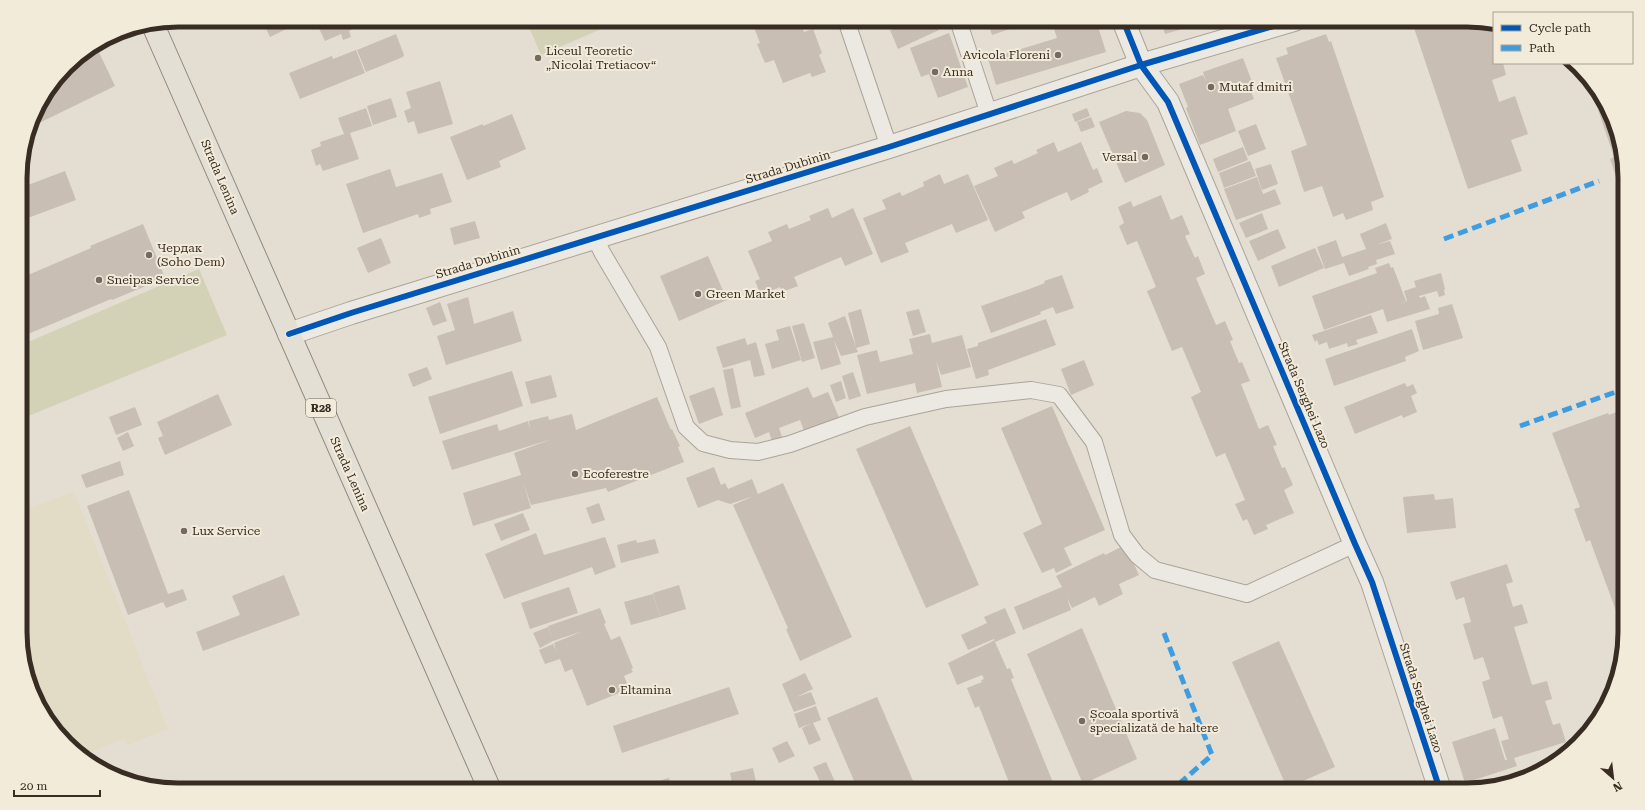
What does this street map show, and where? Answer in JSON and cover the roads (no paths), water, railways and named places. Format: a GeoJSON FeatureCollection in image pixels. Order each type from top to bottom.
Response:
{"type":"FeatureCollection","features":[{"type":"Feature","properties":{"kind":"main road","name":"Strada Lenina"},"geometry":{"type":"LineString","coordinates":[[156,29],[487,783]]}},
{"type":"Feature","properties":{"kind":"street","name":"Strada Serghei Lazo"},"geometry":{"type":"LineString","coordinates":[[1126,27],[1140,65],[1168,102],[1372,582],[1438,783]]}},
{"type":"Feature","properties":{"kind":"street","name":"Strada Dubinin"},"geometry":{"type":"LineString","coordinates":[[289,334],[352,313],[889,147],[1140,65],[1270,27]]}},
{"type":"Feature","properties":{"kind":"lane"},"geometry":{"type":"LineString","coordinates":[[848,27],[889,147]]}},
{"type":"Feature","properties":{"kind":"lane"},"geometry":{"type":"LineString","coordinates":[[960,27],[989,114]]}},
{"type":"Feature","properties":{"kind":"lane"},"geometry":{"type":"LineString","coordinates":[[595,238],[658,347],[686,427],[703,443],[730,450],[758,452],[790,444],[865,417],[946,399],[1031,390],[1059,395],[1094,442],[1122,535],[1137,555],[1154,570],[1247,594],[1355,544]]}},
{"type":"Feature","properties":{"kind":"place","name":"Avicola Floreni"},"geometry":{"type":"Point","coordinates":[1058,55]}},
{"type":"Feature","properties":{"kind":"place","name":"Liceul Teoretic „Nicolai Tretiacov“"},"geometry":{"type":"Point","coordinates":[538,58]}},
{"type":"Feature","properties":{"kind":"place","name":"Anna"},"geometry":{"type":"Point","coordinates":[935,72]}},
{"type":"Feature","properties":{"kind":"place","name":"Mutaf dmitri"},"geometry":{"type":"Point","coordinates":[1211,87]}},
{"type":"Feature","properties":{"kind":"place","name":"Versal"},"geometry":{"type":"Point","coordinates":[1145,157]}},
{"type":"Feature","properties":{"kind":"place","name":"Чердак (Soho Dem)"},"geometry":{"type":"Point","coordinates":[149,255]}},
{"type":"Feature","properties":{"kind":"place","name":"Sneipas Service"},"geometry":{"type":"Point","coordinates":[99,280]}},
{"type":"Feature","properties":{"kind":"place","name":"Green Market"},"geometry":{"type":"Point","coordinates":[698,294]}},
{"type":"Feature","properties":{"kind":"place","name":"Ecoferestre"},"geometry":{"type":"Point","coordinates":[575,474]}},
{"type":"Feature","properties":{"kind":"place","name":"Lux Service"},"geometry":{"type":"Point","coordinates":[184,531]}},
{"type":"Feature","properties":{"kind":"place","name":"Eltamina"},"geometry":{"type":"Point","coordinates":[612,690]}},
{"type":"Feature","properties":{"kind":"place","name":"Școala sportivă specializată de haltere"},"geometry":{"type":"Point","coordinates":[1082,721]}}]}
